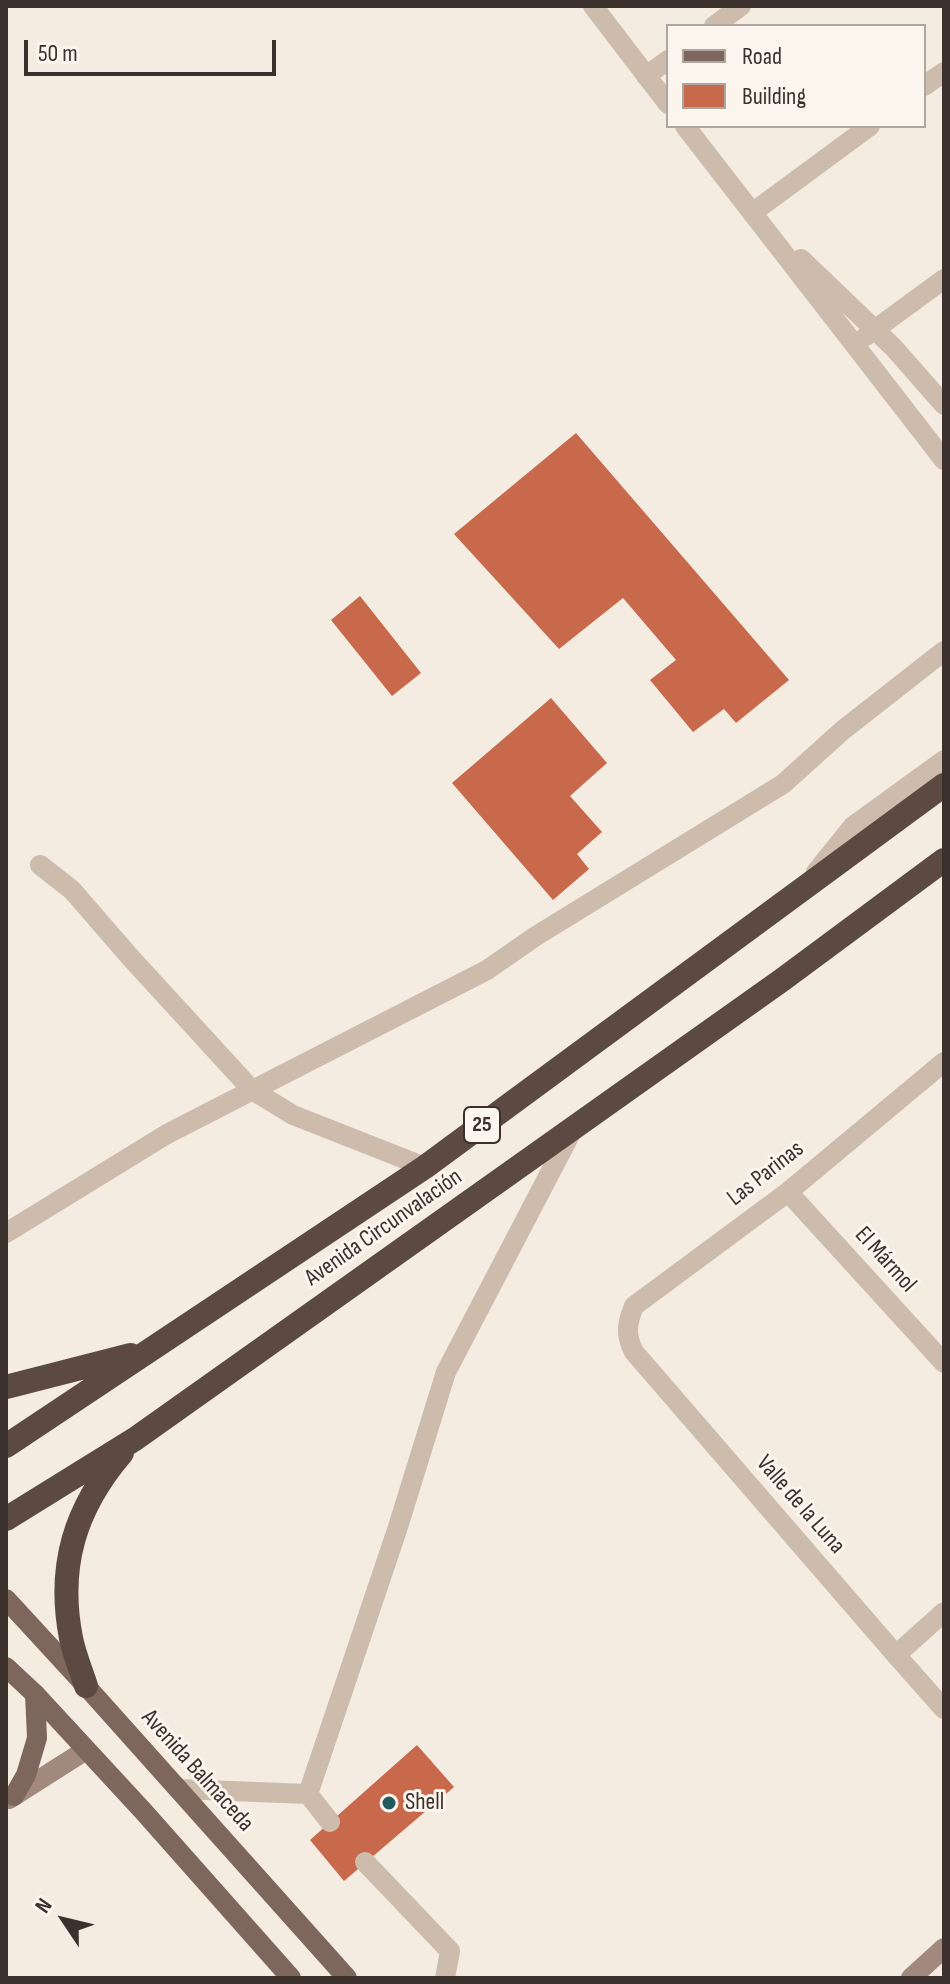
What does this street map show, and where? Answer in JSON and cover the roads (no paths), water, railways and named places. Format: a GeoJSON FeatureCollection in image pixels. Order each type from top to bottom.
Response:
{"type":"FeatureCollection","features":[{"type":"Feature","properties":{"kind":"highway","name":"Avenida Circunvalación"},"geometry":{"type":"LineString","coordinates":[[6,1446],[425,1167],[944,785]]}},
{"type":"Feature","properties":{"kind":"highway","name":"Avenida Circunvalación"},"geometry":{"type":"LineString","coordinates":[[6,1519],[135,1439],[782,980],[944,860]]}},
{"type":"Feature","properties":{"kind":"highway"},"geometry":{"type":"LineString","coordinates":[[6,1387],[153,1350]]}},
{"type":"Feature","properties":{"kind":"highway"},"geometry":{"type":"LineString","coordinates":[[86,1686],[72,1642],[67,1612],[70,1555],[85,1506],[135,1439]]}},
{"type":"Feature","properties":{"kind":"main road","name":"Avenida Balmaceda"},"geometry":{"type":"LineString","coordinates":[[6,1599],[347,1978]]}},
{"type":"Feature","properties":{"kind":"main road"},"geometry":{"type":"LineString","coordinates":[[6,1667],[144,1812],[291,1978]]}},
{"type":"Feature","properties":{"kind":"main road"},"geometry":{"type":"LineString","coordinates":[[10,1798],[26,1775],[37,1738],[35,1694]]}},
{"type":"Feature","properties":{"kind":"street"},"geometry":{"type":"LineString","coordinates":[[593,6],[666,101]]}},
{"type":"Feature","properties":{"kind":"street"},"geometry":{"type":"LineString","coordinates":[[717,24],[741,6]]}},
{"type":"Feature","properties":{"kind":"street"},"geometry":{"type":"LineString","coordinates":[[646,76],[666,61]]}},
{"type":"Feature","properties":{"kind":"street"},"geometry":{"type":"LineString","coordinates":[[926,85],[944,72]]}},
{"type":"Feature","properties":{"kind":"street"},"geometry":{"type":"LineString","coordinates":[[687,128],[944,460]]}},
{"type":"Feature","properties":{"kind":"street"},"geometry":{"type":"LineString","coordinates":[[752,213],[867,128]]}},
{"type":"Feature","properties":{"kind":"street"},"geometry":{"type":"LineString","coordinates":[[752,213],[876,330],[944,405]]}},
{"type":"Feature","properties":{"kind":"street"},"geometry":{"type":"LineString","coordinates":[[853,344],[944,279]]}},
{"type":"Feature","properties":{"kind":"street"},"geometry":{"type":"LineString","coordinates":[[6,1233],[167,1134],[487,970],[536,936],[783,784],[843,730],[944,651]]}},
{"type":"Feature","properties":{"kind":"street","name":"Avenida Circunvalación"},"geometry":{"type":"LineString","coordinates":[[800,892],[853,826],[944,760]]}},
{"type":"Feature","properties":{"kind":"street"},"geometry":{"type":"LineString","coordinates":[[40,865],[72,890],[252,1090],[293,1115],[425,1167]]}},
{"type":"Feature","properties":{"kind":"street","name":"Las Parinas"},"geometry":{"type":"LineString","coordinates":[[627,1330],[634,1306],[788,1192],[944,1062]]}},
{"type":"Feature","properties":{"kind":"street"},"geometry":{"type":"LineString","coordinates":[[308,1794],[397,1530],[446,1372],[573,1129]]}},
{"type":"Feature","properties":{"kind":"street","name":"El Mármol"},"geometry":{"type":"LineString","coordinates":[[788,1192],[944,1363]]}},
{"type":"Feature","properties":{"kind":"street","name":"Valle de la Luna"},"geometry":{"type":"LineString","coordinates":[[627,1330],[634,1352],[944,1709]]}},
{"type":"Feature","properties":{"kind":"street"},"geometry":{"type":"LineString","coordinates":[[896,1655],[944,1612]]}},
{"type":"Feature","properties":{"kind":"street"},"geometry":{"type":"LineString","coordinates":[[10,1798],[86,1750]]}},
{"type":"Feature","properties":{"kind":"street"},"geometry":{"type":"LineString","coordinates":[[179,1789],[308,1794],[330,1822]]}},
{"type":"Feature","properties":{"kind":"street"},"geometry":{"type":"LineString","coordinates":[[365,1862],[450,1951],[445,1978]]}},
{"type":"Feature","properties":{"kind":"street"},"geometry":{"type":"LineString","coordinates":[[911,1978],[944,1948]]}},
{"type":"Feature","properties":{"kind":"place","name":"Shell"},"geometry":{"type":"Point","coordinates":[389,1803]}}]}
